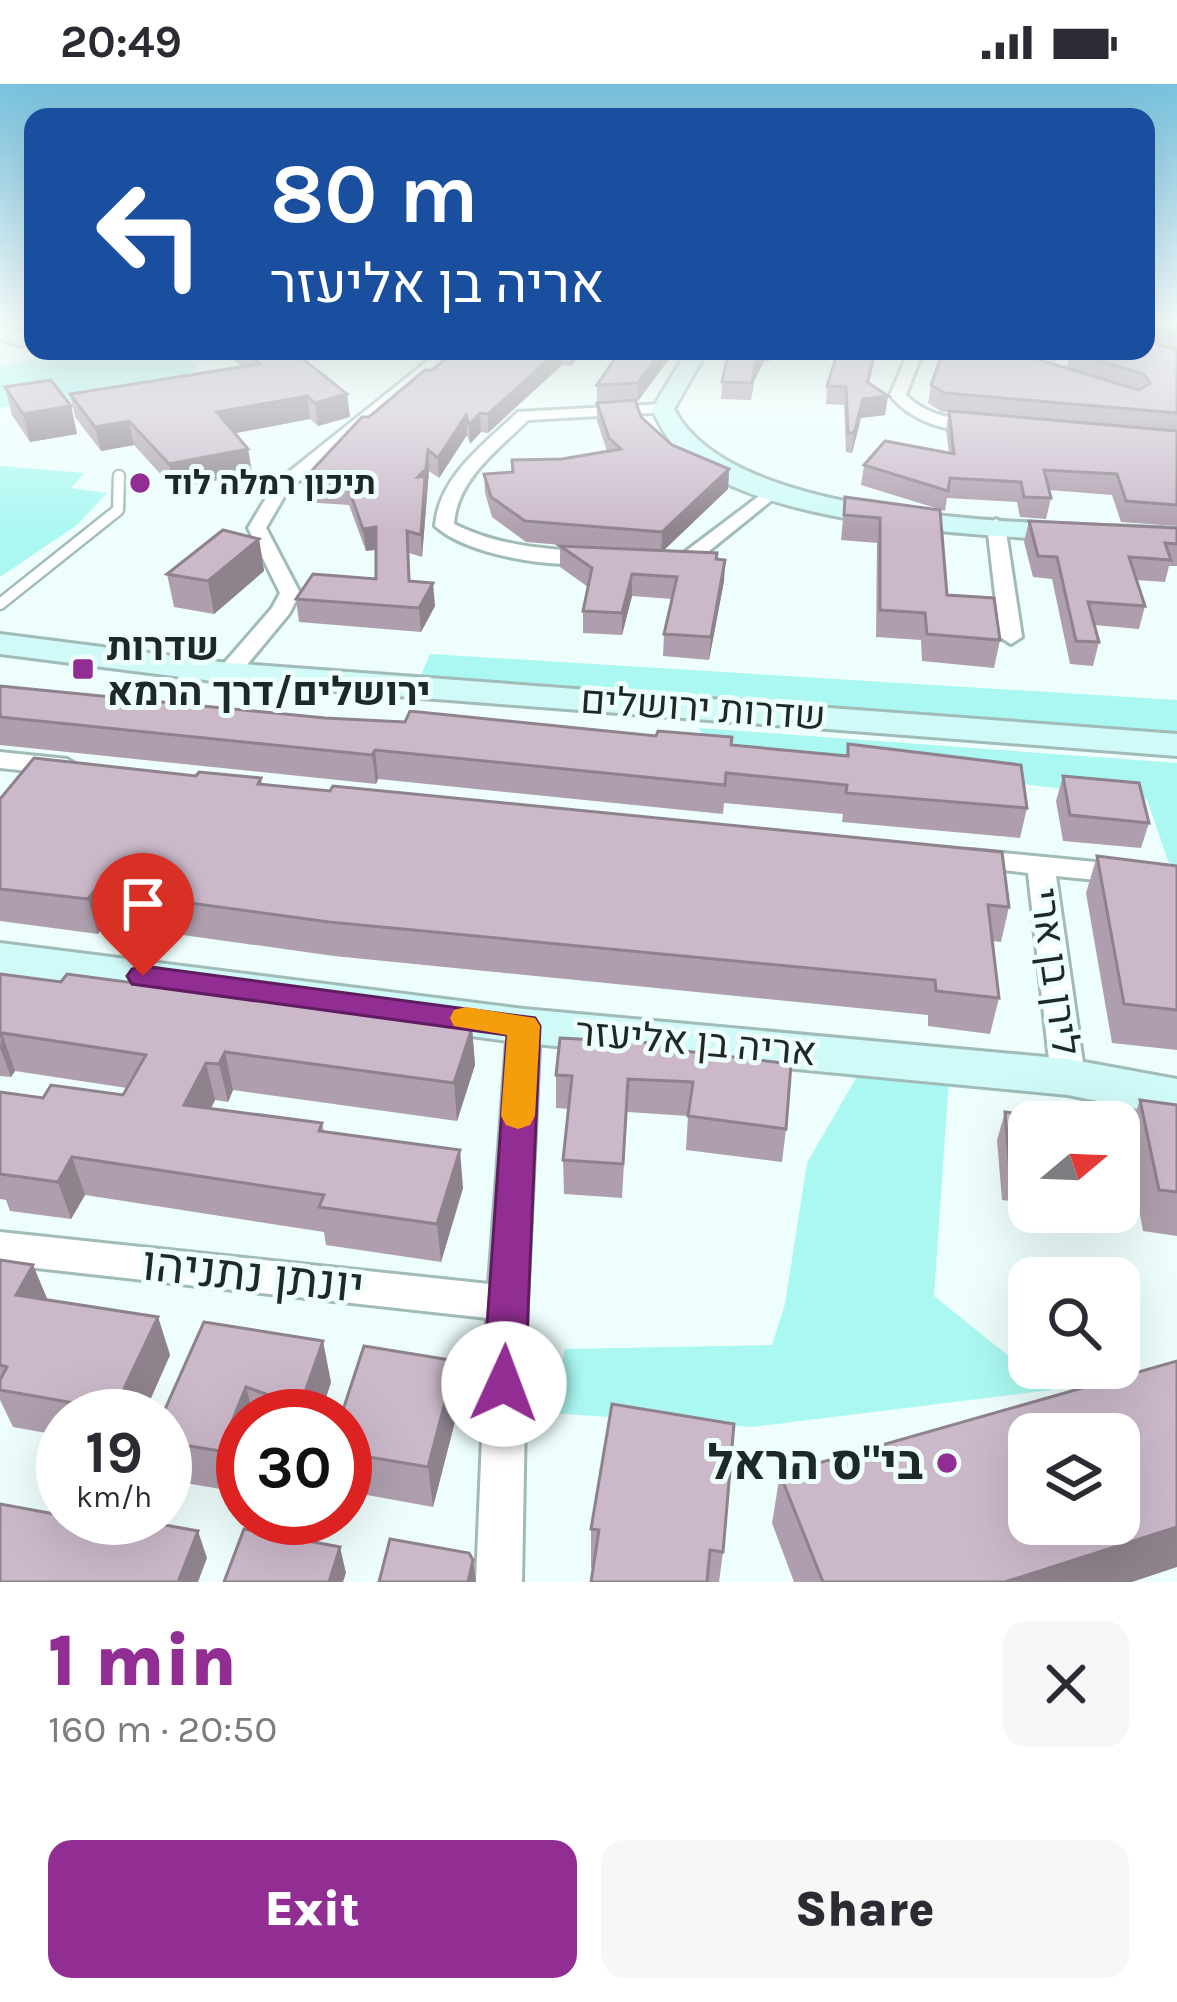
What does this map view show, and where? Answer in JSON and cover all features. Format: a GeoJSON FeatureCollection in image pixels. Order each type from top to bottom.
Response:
{"type":"FeatureCollection","features":[{"type":"Feature","properties":{"kind":"street"},"geometry":{"type":"LineString","coordinates":[[228,673],[282,610],[290,593],[257,528],[280,487],[396,394]]}},
{"type":"Feature","properties":{"kind":"street"},"geometry":{"type":"LineString","coordinates":[[670,394],[663,409],[669,423],[703,460],[771,492],[840,508],[1177,537]]}},
{"type":"Feature","properties":{"kind":"street"},"geometry":{"type":"LineString","coordinates":[[898,394],[905,405],[938,422],[1004,430]]}},
{"type":"Feature","properties":{"kind":"street"},"geometry":{"type":"LineString","coordinates":[[618,560],[513,553],[472,543],[444,526],[442,511],[455,489],[532,408],[663,409]]}},
{"type":"Feature","properties":{"kind":"street"},"geometry":{"type":"LineString","coordinates":[[681,563],[771,492]]}},
{"type":"Feature","properties":{"kind":"street"},"geometry":{"type":"LineString","coordinates":[[996,525],[1011,637]]}},
{"type":"Feature","properties":{"kind":"street"},"geometry":{"type":"LineString","coordinates":[[639,561],[714,566]]}},
{"type":"Feature","properties":{"kind":"street","name":"שדרות ירושלים"},"geometry":{"type":"LineString","coordinates":[[0,644],[228,673]]}},
{"type":"Feature","properties":{"kind":"street","name":"שדרות ירושלים"},"geometry":{"type":"LineString","coordinates":[[0,666],[228,673],[1177,745]]}},
{"type":"Feature","properties":{"kind":"street"},"geometry":{"type":"LineString","coordinates":[[0,760],[104,771]]}},
{"type":"Feature","properties":{"kind":"street"},"geometry":{"type":"LineString","coordinates":[[11,790],[33,764]]}},
{"type":"Feature","properties":{"kind":"street"},"geometry":{"type":"LineString","coordinates":[[947,857],[1177,879]]}},
{"type":"Feature","properties":{"kind":"street","name":"לירן בן ארי"},"geometry":{"type":"LineString","coordinates":[[1041,866],[1068,1077]]}},
{"type":"Feature","properties":{"kind":"street","name":"אריה בן אליעזר"},"geometry":{"type":"LineString","coordinates":[[0,958],[524,1026],[1068,1077],[1177,1098]]}},
{"type":"Feature","properties":{"kind":"street"},"geometry":{"type":"LineString","coordinates":[[499,1582],[507,1303],[524,1026]]}},
{"type":"Feature","properties":{"kind":"street","name":"יונתן נתניהו"},"geometry":{"type":"LineString","coordinates":[[0,1248],[507,1303]]}},
{"type":"Feature","properties":{"kind":"lane"},"geometry":{"type":"LineString","coordinates":[[0,604],[118,510],[119,476]]}},
{"type":"Feature","properties":{"kind":"shaded area"},"geometry":{"type":"Polygon","coordinates":[[[0,394],[106,394],[41,406],[0,407],[0,394]]]}},
{"type":"Feature","properties":{"kind":"shaded area"},"geometry":{"type":"Polygon","coordinates":[[[0,466],[84,473],[71,488],[107,493],[77,525],[0,577],[0,466]]]}},
{"type":"Feature","properties":{"kind":"shaded area"},"geometry":{"type":"Polygon","coordinates":[[[430,654],[1177,700],[1177,737],[416,687],[430,654]]]}},
{"type":"Feature","properties":{"kind":"shaded area"},"geometry":{"type":"Polygon","coordinates":[[[699,728],[1177,763],[1177,869],[1168,861],[1147,799],[708,746],[699,728]]]}},
{"type":"Feature","properties":{"kind":"shaded area"},"geometry":{"type":"Polygon","coordinates":[[[859,1073],[949,1079],[934,1296],[1008,1355],[1008,1389],[1051,1390],[751,1427],[551,1413],[565,1349],[772,1345],[785,1304],[807,1163],[859,1073]]]}},
{"type":"Feature","properties":{"kind":"building"},"geometry":{"type":"Polygon","coordinates":[[[10,394],[62,394],[71,406],[23,414],[10,394]]]}},
{"type":"Feature","properties":{"kind":"building"},"geometry":{"type":"Polygon","coordinates":[[[70,394],[347,394],[315,403],[307,396],[217,412],[248,449],[169,464],[129,421],[95,427],[70,394]]]}},
{"type":"Feature","properties":{"kind":"building"},"geometry":{"type":"Polygon","coordinates":[[[397,394],[510,394],[469,425],[466,415],[438,458],[428,450],[426,469],[418,477],[425,476],[421,535],[407,531],[409,581],[433,583],[419,608],[296,599],[313,574],[376,579],[376,527],[363,529],[347,484],[302,481],[362,417],[369,417],[397,394]]]}},
{"type":"Feature","properties":{"kind":"building"},"geometry":{"type":"Polygon","coordinates":[[[846,394],[888,396],[863,399],[854,433],[848,433],[846,394]]]}},
{"type":"Feature","properties":{"kind":"building"},"geometry":{"type":"Polygon","coordinates":[[[956,394],[1177,394],[1177,413],[956,394]]]}},
{"type":"Feature","properties":{"kind":"building"},"geometry":{"type":"Polygon","coordinates":[[[635,400],[641,417],[672,445],[729,469],[662,532],[525,521],[491,497],[484,474],[513,472],[512,460],[562,459],[621,449],[609,438],[597,403],[635,400]]]}},
{"type":"Feature","properties":{"kind":"building"},"geometry":{"type":"Polygon","coordinates":[[[949,411],[1177,431],[1177,505],[1126,501],[1117,474],[1044,470],[1051,498],[1024,497],[1021,482],[950,478],[948,491],[864,465],[885,441],[954,454],[949,411]]]}},
{"type":"Feature","properties":{"kind":"building"},"geometry":{"type":"Polygon","coordinates":[[[845,497],[940,510],[947,595],[994,598],[1000,640],[927,634],[925,613],[880,610],[880,518],[844,515],[845,497]]]}},
{"type":"Feature","properties":{"kind":"building"},"geometry":{"type":"Polygon","coordinates":[[[1029,521],[1177,528],[1177,544],[1165,543],[1171,560],[1129,557],[1145,606],[1088,602],[1099,642],[1076,641],[1057,557],[1038,556],[1029,521]]]}},
{"type":"Feature","properties":{"kind":"building"},"geometry":{"type":"Polygon","coordinates":[[[223,530],[259,539],[208,581],[167,574],[223,530]]]}},
{"type":"Feature","properties":{"kind":"building"},"geometry":{"type":"Polygon","coordinates":[[[560,546],[717,553],[716,559],[725,560],[711,637],[664,634],[677,577],[632,574],[622,613],[583,611],[592,568],[560,546]]]}},
{"type":"Feature","properties":{"kind":"building"},"geometry":{"type":"Polygon","coordinates":[[[0,686],[325,718],[405,722],[410,711],[656,736],[658,731],[732,737],[731,745],[848,756],[848,744],[1021,765],[1027,808],[846,793],[847,785],[726,773],[725,785],[0,717],[0,686]]]}},
{"type":"Feature","properties":{"kind":"building"},"geometry":{"type":"Polygon","coordinates":[[[34,758],[196,776],[199,772],[261,778],[258,784],[330,791],[333,786],[1002,852],[1009,907],[988,905],[999,998],[936,991],[935,980],[329,922],[95,890],[88,899],[0,889],[0,799],[34,758]]]}},
{"type":"Feature","properties":{"kind":"building"},"geometry":{"type":"Polygon","coordinates":[[[1063,776],[1139,783],[1149,823],[1070,815],[1063,776]]]}},
{"type":"Feature","properties":{"kind":"building"},"geometry":{"type":"Polygon","coordinates":[[[1097,856],[1177,866],[1177,1010],[1124,1004],[1097,856]]]}},
{"type":"Feature","properties":{"kind":"building"},"geometry":{"type":"Polygon","coordinates":[[[0,974],[61,982],[67,974],[472,1028],[454,1083],[225,1052],[219,1064],[206,1063],[184,1105],[322,1123],[319,1131],[460,1150],[437,1224],[319,1207],[324,1195],[72,1157],[58,1182],[0,1174],[0,1092],[43,1098],[51,1085],[123,1095],[146,1055],[0,1036],[0,974]]]}},
{"type":"Feature","properties":{"kind":"building"},"geometry":{"type":"Polygon","coordinates":[[[560,1038],[669,1044],[668,1049],[791,1064],[786,1129],[688,1116],[693,1082],[628,1079],[623,1164],[563,1160],[572,1076],[556,1075],[560,1038]]]}},
{"type":"Feature","properties":{"kind":"building"},"geometry":{"type":"Polygon","coordinates":[[[1140,1100],[1177,1105],[1177,1192],[1159,1190],[1140,1100]]]}},
{"type":"Feature","properties":{"kind":"building"},"geometry":{"type":"Polygon","coordinates":[[[0,1260],[33,1265],[16,1295],[158,1317],[124,1389],[36,1389],[36,1396],[0,1390],[7,1367],[0,1365],[0,1260]]]}},
{"type":"Feature","properties":{"kind":"building"},"geometry":{"type":"Polygon","coordinates":[[[204,1322],[323,1341],[306,1389],[216,1389],[216,1450],[192,1446],[192,1389],[174,1389],[204,1322]]]}},
{"type":"Feature","properties":{"kind":"building"},"geometry":{"type":"Polygon","coordinates":[[[364,1346],[456,1361],[428,1467],[372,1458],[372,1389],[350,1389],[364,1346]]]}},
{"type":"Feature","properties":{"kind":"building","name":"בי\"ס הראל"},"geometry":{"type":"Polygon","coordinates":[[[1177,1361],[1177,1527],[1140,1539],[1140,1413],[1008,1413],[1008,1545],[1121,1545],[1005,1582],[823,1582],[780,1474],[1079,1389],[1140,1389],[1140,1372],[1177,1361]]]}},
{"type":"Feature","properties":{"kind":"building"},"geometry":{"type":"Polygon","coordinates":[[[612,1404],[734,1424],[723,1552],[710,1550],[707,1582],[591,1582],[599,1530],[591,1529],[612,1404]]]}},
{"type":"Feature","properties":{"kind":"building"},"geometry":{"type":"Polygon","coordinates":[[[0,1504],[36,1511],[36,1545],[192,1545],[192,1530],[198,1531],[178,1582],[0,1582],[0,1504]]]}},
{"type":"Feature","properties":{"kind":"building"},"geometry":{"type":"Polygon","coordinates":[[[390,1539],[469,1553],[473,1560],[468,1582],[379,1582],[390,1539]]]}},
{"type":"Feature","properties":{"kind":"building"},"geometry":{"type":"Polygon","coordinates":[[[238,1545],[340,1547],[329,1582],[224,1582],[238,1545]]]}},
{"type":"Feature","properties":{"kind":"slow traffic"},"geometry":{"type":"LineString","coordinates":[[466,1018],[524,1026],[518,1116]]}},
{"type":"Feature","properties":{"kind":"place","name":"תיכון רמלה לוד"},"geometry":{"type":"Point","coordinates":[140,483]}},
{"type":"Feature","properties":{"kind":"place","name":"שדרות ירושלים/דרך הרמא"},"geometry":{"type":"Point","coordinates":[83,669]}},
{"type":"Feature","properties":{"kind":"place","name":"בי\"ס הראל"},"geometry":{"type":"Point","coordinates":[947,1463]}},
{"type":"Feature","properties":{"kind":"route"},"geometry":{"type":"LineString","coordinates":[[143,976],[524,1026],[504,1384]]}}]}
